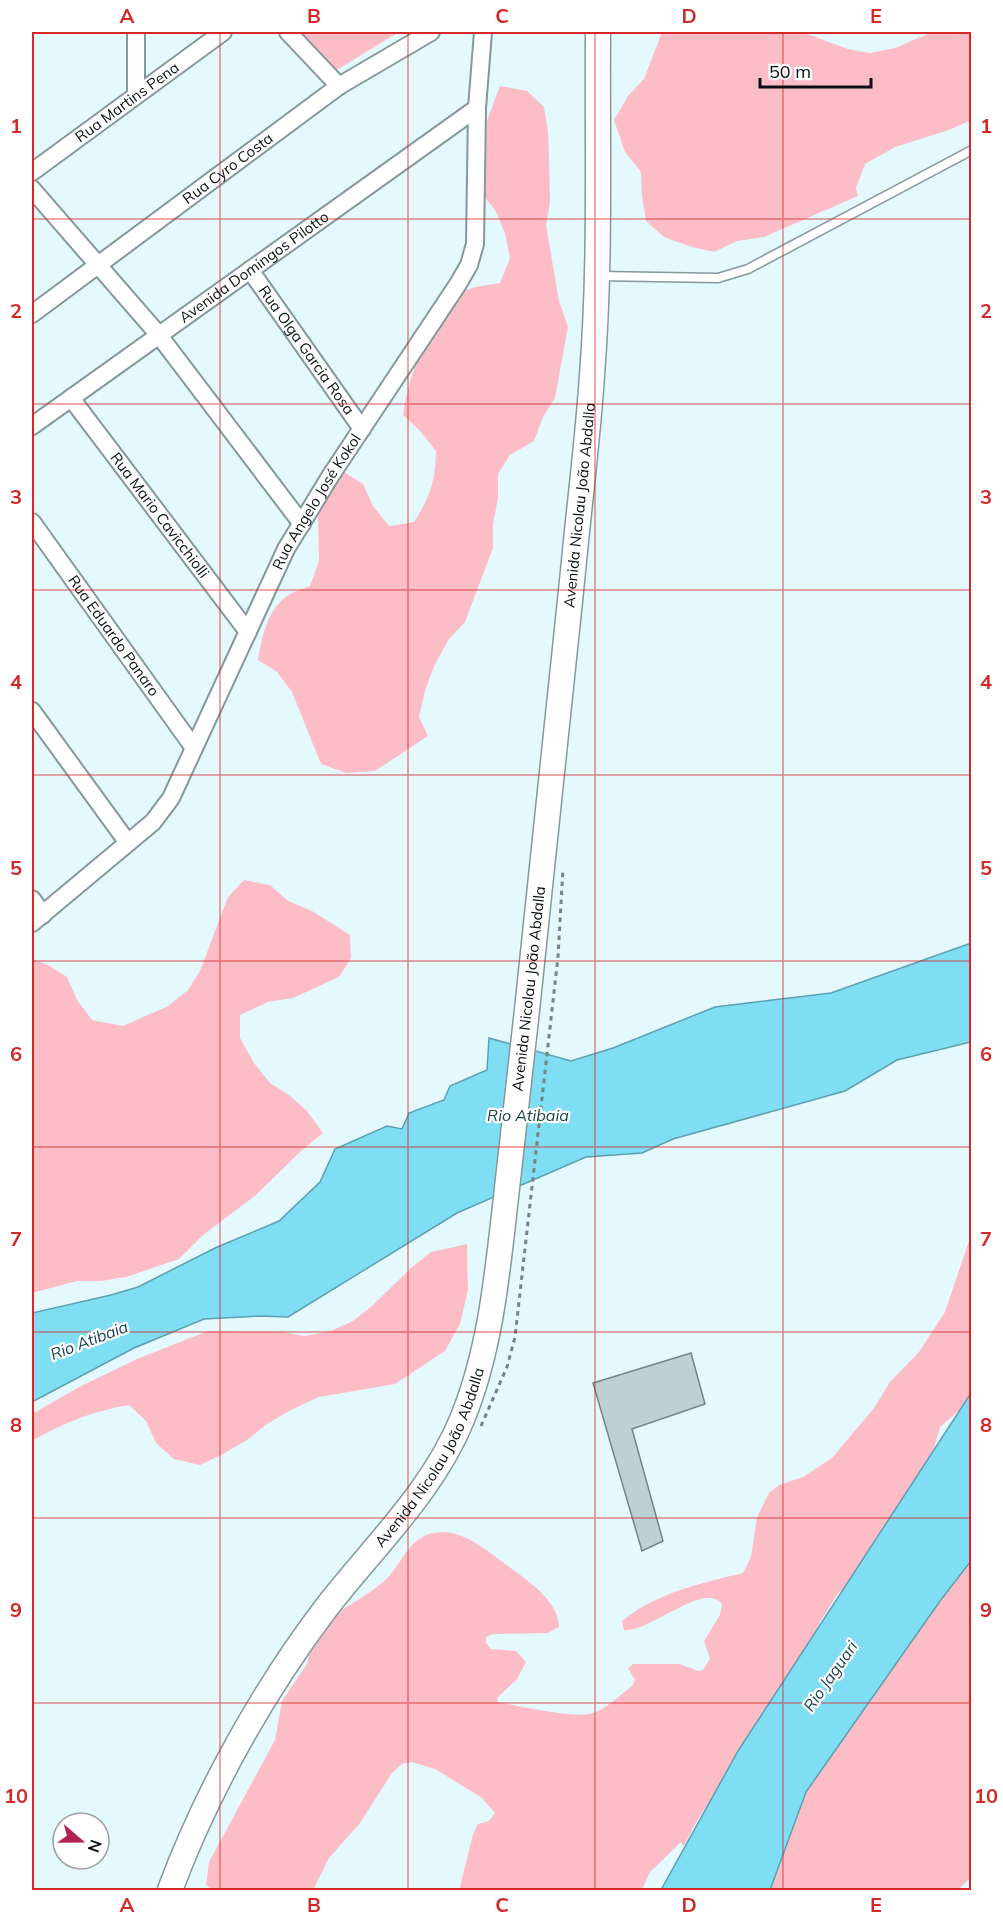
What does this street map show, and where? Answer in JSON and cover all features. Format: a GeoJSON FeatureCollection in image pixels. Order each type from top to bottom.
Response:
{"type":"FeatureCollection","features":[{"type":"Feature","properties":{"kind":"main road","name":"Avenida Nicolau João Abdalla"},"geometry":{"type":"LineString","coordinates":[[170,1890],[184,1852],[214,1790],[252,1720],[290,1658],[327,1607],[434,1474],[452,1445],[474,1388],[483,1352],[499,1259],[533,955],[592,375],[597,276],[598,32]]}},
{"type":"Feature","properties":{"kind":"street"},"geometry":{"type":"LineString","coordinates":[[136,32],[136,93]]}},
{"type":"Feature","properties":{"kind":"street","name":"Rua Martins Pena"},"geometry":{"type":"LineString","coordinates":[[32,172],[136,93],[223,32]]}},
{"type":"Feature","properties":{"kind":"street"},"geometry":{"type":"LineString","coordinates":[[288,32],[339,86]]}},
{"type":"Feature","properties":{"kind":"street","name":"Rua Cyro Costa"},"geometry":{"type":"LineString","coordinates":[[32,314],[339,86],[431,32]]}},
{"type":"Feature","properties":{"kind":"street","name":"Rua Angelo José Kokol"},"geometry":{"type":"LineString","coordinates":[[37,919],[153,822],[171,798],[286,549],[469,265],[476,244],[477,108],[483,32]]}},
{"type":"Feature","properties":{"kind":"street","name":"Avenida Domingos Pilotto"},"geometry":{"type":"LineString","coordinates":[[32,426],[477,108]]}},
{"type":"Feature","properties":{"kind":"street"},"geometry":{"type":"LineString","coordinates":[[32,189],[158,334],[302,524]]}},
{"type":"Feature","properties":{"kind":"street","name":"Rua Olga Garcia Rosa"},"geometry":{"type":"LineString","coordinates":[[250,270],[362,429]]}},
{"type":"Feature","properties":{"kind":"street","name":"Rua Mario Cavicchiolli"},"geometry":{"type":"LineString","coordinates":[[71,398],[248,632]]}},
{"type":"Feature","properties":{"kind":"street","name":"Rua Eduardo Panaro"},"geometry":{"type":"LineString","coordinates":[[32,522],[194,748]]}},
{"type":"Feature","properties":{"kind":"street"},"geometry":{"type":"LineString","coordinates":[[32,711],[128,843]]}},
{"type":"Feature","properties":{"kind":"street"},"geometry":{"type":"LineString","coordinates":[[32,899],[37,919]]}},
{"type":"Feature","properties":{"kind":"lane"},"geometry":{"type":"LineString","coordinates":[[597,276],[718,278],[748,269],[972,150]]}},
{"type":"Feature","properties":{"kind":"path"},"geometry":{"type":"LineString","coordinates":[[525,1262],[558,957]]}},
{"type":"Feature","properties":{"kind":"shaded area"},"geometry":{"type":"Polygon","coordinates":[[[293,32],[399,32],[332,73],[293,32]]]}},
{"type":"Feature","properties":{"kind":"shaded area"},"geometry":{"type":"Polygon","coordinates":[[[662,32],[802,32],[848,49],[870,53],[895,48],[932,32],[971,32],[971,120],[949,130],[895,147],[865,164],[856,188],[858,196],[764,237],[737,241],[714,252],[688,246],[664,237],[646,221],[641,172],[625,152],[614,120],[628,96],[644,79],[662,32]]]}},
{"type":"Feature","properties":{"kind":"shaded area"},"geometry":{"type":"Polygon","coordinates":[[[500,86],[527,91],[544,107],[548,132],[550,203],[546,225],[559,301],[568,327],[555,398],[543,417],[534,441],[510,455],[498,474],[493,548],[465,622],[449,639],[434,666],[425,691],[419,717],[428,736],[375,771],[346,773],[321,764],[292,692],[277,672],[258,660],[261,642],[270,616],[280,602],[290,594],[310,586],[319,561],[318,514],[328,489],[344,472],[363,484],[373,506],[389,526],[414,522],[428,496],[435,471],[436,451],[403,415],[414,369],[433,323],[448,296],[475,287],[500,283],[510,258],[505,233],[495,210],[479,190],[471,163],[500,86]]]}},
{"type":"Feature","properties":{"kind":"shaded area"},"geometry":{"type":"Polygon","coordinates":[[[244,880],[270,885],[288,901],[312,911],[350,935],[351,958],[339,977],[293,998],[268,1002],[240,1015],[240,1038],[254,1063],[270,1083],[289,1095],[307,1111],[323,1133],[256,1195],[203,1235],[179,1259],[126,1277],[101,1281],[77,1281],[32,1293],[32,959],[48,965],[67,977],[77,1000],[92,1020],[123,1026],[168,1006],[188,990],[200,971],[228,897],[244,880]]]}},
{"type":"Feature","properties":{"kind":"shaded area"},"geometry":{"type":"Polygon","coordinates":[[[971,1235],[971,1400],[940,1427],[927,1472],[876,1554],[836,1596],[820,1622],[799,1667],[695,1824],[684,1846],[681,1842],[650,1872],[642,1890],[461,1890],[473,1834],[478,1824],[489,1821],[495,1813],[482,1798],[435,1769],[411,1762],[402,1764],[392,1773],[360,1823],[329,1858],[313,1890],[213,1890],[206,1885],[209,1862],[275,1740],[282,1701],[307,1664],[314,1633],[319,1624],[377,1587],[389,1576],[414,1543],[432,1533],[445,1532],[458,1535],[483,1547],[544,1595],[555,1610],[559,1627],[548,1633],[493,1634],[486,1637],[486,1643],[491,1649],[516,1651],[526,1662],[517,1679],[497,1698],[498,1702],[546,1711],[573,1714],[593,1713],[632,1686],[635,1680],[628,1668],[633,1664],[680,1664],[698,1671],[703,1670],[710,1659],[704,1641],[720,1615],[722,1604],[713,1599],[702,1599],[635,1629],[624,1630],[622,1621],[635,1611],[664,1596],[695,1585],[743,1573],[751,1557],[757,1517],[769,1493],[779,1485],[803,1477],[832,1458],[874,1408],[890,1382],[919,1352],[945,1312],[971,1235]]]}},
{"type":"Feature","properties":{"kind":"shaded area"},"geometry":{"type":"Polygon","coordinates":[[[467,1244],[468,1290],[460,1324],[445,1351],[395,1384],[319,1397],[291,1410],[267,1424],[247,1440],[200,1465],[174,1459],[156,1443],[146,1421],[129,1405],[79,1418],[32,1441],[32,1414],[79,1387],[137,1359],[208,1331],[283,1332],[305,1336],[331,1331],[353,1321],[431,1252],[467,1244]]]}},
{"type":"Feature","properties":{"kind":"shaded area"},"geometry":{"type":"Polygon","coordinates":[[[971,1510],[971,1877],[958,1890],[732,1890],[971,1510]]]}},
{"type":"Feature","properties":{"kind":"water","name":"Rio Atibaia"},"geometry":{"type":"Polygon","coordinates":[[[971,943],[971,1042],[897,1060],[845,1091],[673,1139],[642,1153],[586,1157],[457,1213],[288,1317],[204,1319],[134,1348],[32,1402],[32,1313],[138,1287],[215,1248],[279,1221],[320,1182],[335,1149],[387,1126],[402,1129],[409,1113],[444,1100],[450,1086],[487,1070],[489,1038],[571,1061],[613,1048],[715,1007],[831,993],[971,943]]]}},
{"type":"Feature","properties":{"kind":"water","name":"Rio Jaguari"},"geometry":{"type":"Polygon","coordinates":[[[971,1393],[971,1561],[940,1601],[806,1792],[770,1890],[661,1890],[738,1751],[971,1393]]]}},
{"type":"Feature","properties":{"kind":"building"},"geometry":{"type":"Polygon","coordinates":[[[691,1353],[705,1404],[632,1429],[663,1541],[642,1551],[593,1383],[691,1353]]]}}]}
